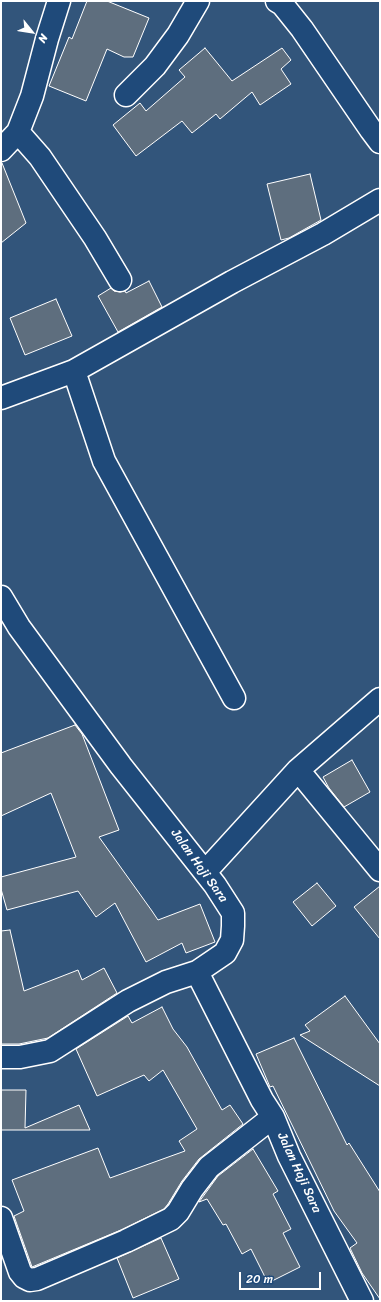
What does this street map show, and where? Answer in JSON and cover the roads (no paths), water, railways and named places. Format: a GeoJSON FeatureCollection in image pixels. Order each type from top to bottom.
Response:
{"type":"FeatureCollection","features":[{"type":"Feature","properties":{"kind":"street"},"geometry":{"type":"LineString","coordinates":[[1,150],[18,132],[32,96],[59,1]]}},
{"type":"Feature","properties":{"kind":"street"},"geometry":{"type":"LineString","coordinates":[[126,95],[155,66],[178,35],[198,1]]}},
{"type":"Feature","properties":{"kind":"street"},"geometry":{"type":"LineString","coordinates":[[277,1],[282,4],[302,29],[370,130],[380,142]]}},
{"type":"Feature","properties":{"kind":"street"},"geometry":{"type":"LineString","coordinates":[[18,132],[40,157],[95,238],[120,280]]}},
{"type":"Feature","properties":{"kind":"street"},"geometry":{"type":"LineString","coordinates":[[1,398],[74,371],[232,282],[323,234],[380,200]]}},
{"type":"Feature","properties":{"kind":"street"},"geometry":{"type":"LineString","coordinates":[[74,371],[104,461],[234,698]]}},
{"type":"Feature","properties":{"kind":"street","name":"Jalan Haji Sara"},"geometry":{"type":"LineString","coordinates":[[1,597],[19,627],[121,766],[215,885],[233,913],[232,940],[225,953],[197,972],[262,1100],[273,1117],[289,1156],[359,1300]]}},
{"type":"Feature","properties":{"kind":"street"},"geometry":{"type":"LineString","coordinates":[[205,872],[298,770],[380,699]]}},
{"type":"Feature","properties":{"kind":"street"},"geometry":{"type":"LineString","coordinates":[[298,770],[380,870]]}},
{"type":"Feature","properties":{"kind":"street"},"geometry":{"type":"LineString","coordinates":[[1,1058],[20,1057],[50,1051],[128,1001],[166,982],[197,972]]}},
{"type":"Feature","properties":{"kind":"street"},"geometry":{"type":"LineString","coordinates":[[1,1218],[20,1272],[24,1278],[30,1280],[37,1279],[126,1241],[171,1219],[178,1212],[192,1188],[209,1167],[273,1117]]}}]}
